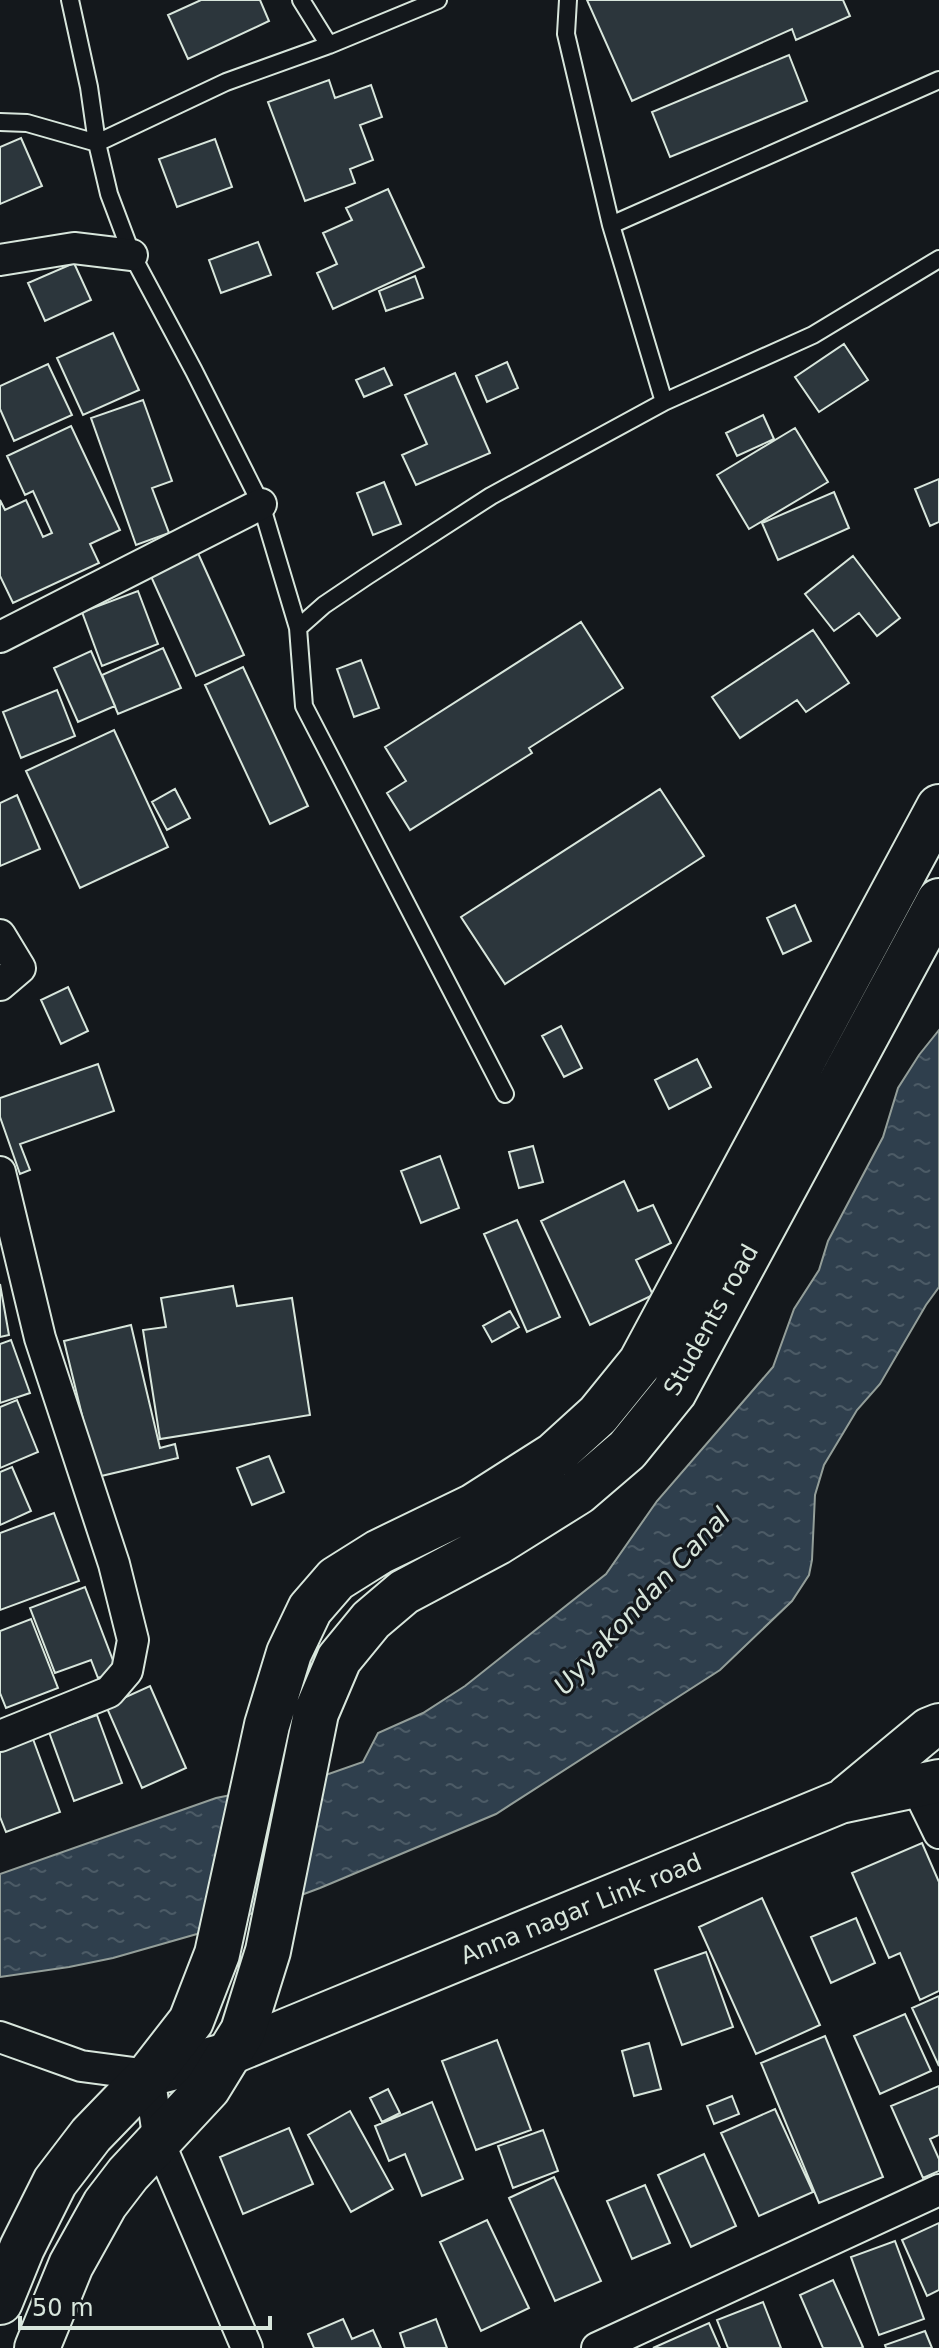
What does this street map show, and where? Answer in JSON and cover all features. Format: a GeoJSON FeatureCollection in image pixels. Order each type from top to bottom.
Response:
{"type":"FeatureCollection","features":[{"type":"Feature","properties":{"kind":"main road"},"geometry":{"type":"LineString","coordinates":[[0,2302],[22,2248],[55,2182],[91,2135],[149,2075],[191,2021],[217,1954],[267,1725],[289,1653],[310,1609],[336,1579],[379,1552],[474,1506],[554,1455],[598,1415],[641,1362],[939,807]]}},
{"type":"Feature","properties":{"kind":"main road","name":"Students road"},"geometry":{"type":"LineString","coordinates":[[228,2054],[243,2031],[268,1951],[316,1713],[339,1659],[371,1620],[404,1592],[498,1542],[578,1492],[627,1450],[674,1392],[939,901]]}},
{"type":"Feature","properties":{"kind":"main road"},"geometry":{"type":"LineString","coordinates":[[46,2346],[71,2265],[105,2204],[128,2174],[208,2088],[228,2054]]}},
{"type":"Feature","properties":{"kind":"street"},"geometry":{"type":"LineString","coordinates":[[0,260],[74,248],[132,255]]}},
{"type":"Feature","properties":{"kind":"street"},"geometry":{"type":"LineString","coordinates":[[3,628],[261,504]]}},
{"type":"Feature","properties":{"kind":"street"},"geometry":{"type":"LineString","coordinates":[[0,935],[20,968],[0,985]]}},
{"type":"Feature","properties":{"kind":"street"},"geometry":{"type":"LineString","coordinates":[[0,1172],[40,1338],[114,1564],[133,1640],[127,1671],[109,1692],[0,1736]]}},
{"type":"Feature","properties":{"kind":"street"},"geometry":{"type":"LineString","coordinates":[[840,1802],[929,1729],[939,1725]]}},
{"type":"Feature","properties":{"kind":"street"},"geometry":{"type":"LineString","coordinates":[[928,1783],[939,1833]]}},
{"type":"Feature","properties":{"kind":"street","name":"Anna nagar Link road"},"geometry":{"type":"LineString","coordinates":[[149,2075],[228,2054],[840,1802],[928,1783]]}},
{"type":"Feature","properties":{"kind":"street"},"geometry":{"type":"LineString","coordinates":[[0,2037],[81,2066],[149,2075],[159,2142],[247,2348]]}},
{"type":"Feature","properties":{"kind":"street"},"geometry":{"type":"LineString","coordinates":[[597,2348],[939,2190]]}},
{"type":"Feature","properties":{"kind":"lane"},"geometry":{"type":"LineString","coordinates":[[70,0],[109,194],[132,255],[261,504],[298,628],[304,706],[505,1094]]}},
{"type":"Feature","properties":{"kind":"lane"},"geometry":{"type":"LineString","coordinates":[[301,0],[329,45]]}},
{"type":"Feature","properties":{"kind":"lane"},"geometry":{"type":"LineString","coordinates":[[0,122],[27,123],[97,143],[226,82],[329,45],[438,0]]}},
{"type":"Feature","properties":{"kind":"lane"},"geometry":{"type":"LineString","coordinates":[[568,0],[566,34],[611,225],[664,402]]}},
{"type":"Feature","properties":{"kind":"lane"},"geometry":{"type":"LineString","coordinates":[[611,225],[939,80]]}},
{"type":"Feature","properties":{"kind":"lane"},"geometry":{"type":"LineString","coordinates":[[298,628],[324,605],[491,496],[664,402],[813,335],[939,259]]}},
{"type":"Feature","properties":{"kind":"water","name":"Uyyakondan Canal"},"geometry":{"type":"Polygon","coordinates":[[[939,1030],[939,1287],[880,1384],[857,1410],[824,1465],[815,1495],[809,1575],[792,1601],[720,1670],[496,1814],[320,1888],[197,1934],[113,1958],[0,1977],[0,1874],[216,1798],[320,1777],[363,1762],[378,1733],[423,1713],[465,1686],[606,1574],[657,1501],[773,1367],[794,1309],[819,1270],[828,1241],[883,1137],[898,1088],[939,1030]]]}},
{"type":"Feature","properties":{"kind":"building"},"geometry":{"type":"Polygon","coordinates":[[[201,0],[260,0],[269,21],[188,59],[168,15],[201,0]]]}},
{"type":"Feature","properties":{"kind":"building"},"geometry":{"type":"Polygon","coordinates":[[[587,0],[843,0],[850,16],[796,40],[792,29],[632,101],[587,0]]]}},
{"type":"Feature","properties":{"kind":"building"},"geometry":{"type":"Polygon","coordinates":[[[789,55],[807,101],[670,157],[652,112],[789,55]]]}},
{"type":"Feature","properties":{"kind":"building"},"geometry":{"type":"Polygon","coordinates":[[[329,80],[335,98],[371,85],[382,117],[360,125],[373,160],[350,169],[355,183],[305,201],[268,102],[329,80]]]}},
{"type":"Feature","properties":{"kind":"building"},"geometry":{"type":"Polygon","coordinates":[[[21,138],[42,186],[0,204],[0,147],[21,138]]]}},
{"type":"Feature","properties":{"kind":"building"},"geometry":{"type":"Polygon","coordinates":[[[215,139],[232,187],[177,207],[159,159],[215,139]]]}},
{"type":"Feature","properties":{"kind":"building"},"geometry":{"type":"Polygon","coordinates":[[[388,189],[424,267],[333,309],[317,273],[337,264],[323,233],[352,220],[346,208],[388,189]]]}},
{"type":"Feature","properties":{"kind":"building"},"geometry":{"type":"Polygon","coordinates":[[[258,242],[271,275],[221,293],[209,260],[258,242]]]}},
{"type":"Feature","properties":{"kind":"building"},"geometry":{"type":"Polygon","coordinates":[[[74,263],[91,300],[45,321],[28,283],[74,263]]]}},
{"type":"Feature","properties":{"kind":"building"},"geometry":{"type":"Polygon","coordinates":[[[415,276],[423,298],[386,311],[379,291],[415,276]]]}},
{"type":"Feature","properties":{"kind":"building"},"geometry":{"type":"Polygon","coordinates":[[[113,333],[139,390],[83,415],[57,358],[113,333]]]}},
{"type":"Feature","properties":{"kind":"building"},"geometry":{"type":"Polygon","coordinates":[[[844,344],[868,380],[819,412],[795,377],[844,344]]]}},
{"type":"Feature","properties":{"kind":"building"},"geometry":{"type":"Polygon","coordinates":[[[507,362],[518,388],[487,402],[476,376],[507,362]]]}},
{"type":"Feature","properties":{"kind":"building"},"geometry":{"type":"Polygon","coordinates":[[[48,364],[72,415],[14,441],[0,409],[0,386],[48,364]]]}},
{"type":"Feature","properties":{"kind":"building"},"geometry":{"type":"Polygon","coordinates":[[[384,368],[392,385],[364,397],[356,380],[384,368]]]}},
{"type":"Feature","properties":{"kind":"building"},"geometry":{"type":"Polygon","coordinates":[[[455,373],[490,453],[416,485],[402,455],[427,444],[405,395],[455,373]]]}},
{"type":"Feature","properties":{"kind":"building"},"geometry":{"type":"Polygon","coordinates":[[[143,400],[172,481],[152,488],[169,533],[136,545],[91,418],[143,400]]]}},
{"type":"Feature","properties":{"kind":"building"},"geometry":{"type":"Polygon","coordinates":[[[763,415],[774,439],[737,456],[726,433],[763,415]]]}},
{"type":"Feature","properties":{"kind":"building"},"geometry":{"type":"Polygon","coordinates":[[[71,426],[120,530],[90,544],[99,563],[13,603],[0,576],[0,500],[5,510],[26,500],[43,537],[52,533],[33,491],[25,495],[7,456],[71,426]]]}},
{"type":"Feature","properties":{"kind":"building"},"geometry":{"type":"Polygon","coordinates":[[[795,428],[828,482],[749,529],[717,475],[795,428]]]}},
{"type":"Feature","properties":{"kind":"building"},"geometry":{"type":"Polygon","coordinates":[[[939,479],[939,522],[930,526],[915,489],[939,479]]]}},
{"type":"Feature","properties":{"kind":"building"},"geometry":{"type":"Polygon","coordinates":[[[384,482],[401,524],[373,535],[357,493],[384,482]]]}},
{"type":"Feature","properties":{"kind":"building"},"geometry":{"type":"Polygon","coordinates":[[[834,492],[849,528],[778,560],[762,523],[834,492]]]}},
{"type":"Feature","properties":{"kind":"building"},"geometry":{"type":"Polygon","coordinates":[[[197,551],[244,655],[196,676],[149,572],[197,551]]]}},
{"type":"Feature","properties":{"kind":"building"},"geometry":{"type":"Polygon","coordinates":[[[853,556],[900,618],[877,636],[859,613],[834,631],[805,594],[853,556]]]}},
{"type":"Feature","properties":{"kind":"building"},"geometry":{"type":"Polygon","coordinates":[[[138,591],[158,644],[102,666],[82,612],[138,591]]]}},
{"type":"Feature","properties":{"kind":"building"},"geometry":{"type":"Polygon","coordinates":[[[581,622],[623,688],[529,748],[532,753],[410,830],[387,793],[406,781],[385,747],[581,622]]]}},
{"type":"Feature","properties":{"kind":"building"},"geometry":{"type":"Polygon","coordinates":[[[813,630],[849,683],[806,712],[797,700],[740,738],[712,697],[813,630]]]}},
{"type":"Feature","properties":{"kind":"building"},"geometry":{"type":"Polygon","coordinates":[[[163,648],[181,688],[118,714],[102,675],[163,648]]]}},
{"type":"Feature","properties":{"kind":"building"},"geometry":{"type":"Polygon","coordinates":[[[91,651],[115,706],[78,722],[54,668],[91,651]]]}},
{"type":"Feature","properties":{"kind":"building"},"geometry":{"type":"Polygon","coordinates":[[[361,660],[379,708],[354,717],[337,669],[361,660]]]}},
{"type":"Feature","properties":{"kind":"building"},"geometry":{"type":"Polygon","coordinates":[[[243,667],[308,806],[270,824],[205,685],[243,667]]]}},
{"type":"Feature","properties":{"kind":"building"},"geometry":{"type":"Polygon","coordinates":[[[57,690],[75,736],[21,758],[3,712],[57,690]]]}},
{"type":"Feature","properties":{"kind":"building"},"geometry":{"type":"Polygon","coordinates":[[[114,730],[168,847],[80,888],[26,771],[114,730]]]}},
{"type":"Feature","properties":{"kind":"building"},"geometry":{"type":"Polygon","coordinates":[[[175,789],[190,818],[167,830],[152,802],[175,789]]]}},
{"type":"Feature","properties":{"kind":"building"},"geometry":{"type":"Polygon","coordinates":[[[660,789],[704,856],[505,984],[461,917],[660,789]]]}},
{"type":"Feature","properties":{"kind":"building"},"geometry":{"type":"Polygon","coordinates":[[[17,795],[40,849],[0,866],[0,803],[17,795]]]}},
{"type":"Feature","properties":{"kind":"building"},"geometry":{"type":"Polygon","coordinates":[[[795,905],[811,941],[783,954],[767,918],[795,905]]]}},
{"type":"Feature","properties":{"kind":"building"},"geometry":{"type":"Polygon","coordinates":[[[68,987],[88,1031],[61,1044],[41,1000],[68,987]]]}},
{"type":"Feature","properties":{"kind":"building"},"geometry":{"type":"Polygon","coordinates":[[[561,1026],[582,1068],[564,1077],[542,1036],[561,1026]]]}},
{"type":"Feature","properties":{"kind":"building"},"geometry":{"type":"Polygon","coordinates":[[[697,1059],[711,1087],[669,1109],[655,1080],[697,1059]]]}},
{"type":"Feature","properties":{"kind":"building"},"geometry":{"type":"Polygon","coordinates":[[[98,1064],[114,1111],[20,1144],[30,1170],[20,1174],[0,1117],[0,1098],[98,1064]]]}},
{"type":"Feature","properties":{"kind":"building"},"geometry":{"type":"Polygon","coordinates":[[[533,1146],[543,1182],[519,1188],[509,1152],[533,1146]]]}},
{"type":"Feature","properties":{"kind":"building"},"geometry":{"type":"Polygon","coordinates":[[[440,1156],[459,1208],[421,1223],[401,1171],[440,1156]]]}},
{"type":"Feature","properties":{"kind":"building"},"geometry":{"type":"Polygon","coordinates":[[[624,1181],[638,1211],[653,1205],[671,1243],[636,1260],[653,1295],[590,1325],[541,1221],[624,1181]]]}},
{"type":"Feature","properties":{"kind":"building"},"geometry":{"type":"Polygon","coordinates":[[[517,1220],[560,1317],[527,1332],[484,1234],[517,1220]]]}},
{"type":"Feature","properties":{"kind":"building"},"geometry":{"type":"Polygon","coordinates":[[[0,1284],[9,1335],[0,1337],[0,1284]]]}},
{"type":"Feature","properties":{"kind":"building"},"geometry":{"type":"Polygon","coordinates":[[[233,1286],[237,1306],[292,1298],[310,1415],[160,1439],[143,1330],[166,1327],[161,1298],[233,1286]]]}},
{"type":"Feature","properties":{"kind":"building"},"geometry":{"type":"Polygon","coordinates":[[[510,1311],[519,1327],[492,1342],[483,1326],[510,1311]]]}},
{"type":"Feature","properties":{"kind":"building"},"geometry":{"type":"Polygon","coordinates":[[[131,1325],[160,1448],[175,1444],[178,1458],[97,1477],[64,1341],[131,1325]]]}},
{"type":"Feature","properties":{"kind":"building"},"geometry":{"type":"Polygon","coordinates":[[[11,1340],[30,1393],[0,1403],[0,1344],[11,1340]]]}},
{"type":"Feature","properties":{"kind":"building"},"geometry":{"type":"Polygon","coordinates":[[[17,1400],[38,1452],[0,1468],[0,1407],[17,1400]]]}},
{"type":"Feature","properties":{"kind":"building"},"geometry":{"type":"Polygon","coordinates":[[[269,1456],[284,1492],[252,1505],[237,1468],[269,1456]]]}},
{"type":"Feature","properties":{"kind":"building"},"geometry":{"type":"Polygon","coordinates":[[[12,1467],[31,1511],[0,1525],[0,1472],[12,1467]]]}},
{"type":"Feature","properties":{"kind":"building"},"geometry":{"type":"Polygon","coordinates":[[[54,1513],[79,1581],[0,1610],[0,1533],[54,1513]]]}},
{"type":"Feature","properties":{"kind":"building"},"geometry":{"type":"Polygon","coordinates":[[[85,1587],[117,1671],[98,1678],[91,1660],[55,1673],[30,1608],[85,1587]]]}},
{"type":"Feature","properties":{"kind":"building"},"geometry":{"type":"Polygon","coordinates":[[[31,1619],[58,1688],[6,1708],[0,1693],[0,1631],[31,1619]]]}},
{"type":"Feature","properties":{"kind":"building"},"geometry":{"type":"Polygon","coordinates":[[[150,1686],[186,1768],[142,1788],[106,1706],[150,1686]]]}},
{"type":"Feature","properties":{"kind":"building"},"geometry":{"type":"Polygon","coordinates":[[[97,1715],[122,1783],[74,1801],[49,1732],[97,1715]]]}},
{"type":"Feature","properties":{"kind":"building"},"geometry":{"type":"Polygon","coordinates":[[[33,1739],[60,1812],[6,1832],[0,1817],[0,1752],[33,1739]]]}},
{"type":"Feature","properties":{"kind":"building"},"geometry":{"type":"Polygon","coordinates":[[[922,1843],[939,1882],[939,1991],[920,2000],[900,1953],[889,1958],[852,1873],[922,1843]]]}},
{"type":"Feature","properties":{"kind":"building"},"geometry":{"type":"Polygon","coordinates":[[[762,1898],[820,2025],[756,2054],[699,1927],[762,1898]]]}},
{"type":"Feature","properties":{"kind":"building"},"geometry":{"type":"Polygon","coordinates":[[[856,1918],[875,1963],[831,1983],[811,1937],[856,1918]]]}},
{"type":"Feature","properties":{"kind":"building"},"geometry":{"type":"Polygon","coordinates":[[[706,1952],[733,2027],[682,2045],[655,1970],[706,1952]]]}},
{"type":"Feature","properties":{"kind":"building"},"geometry":{"type":"Polygon","coordinates":[[[939,1996],[939,2066],[912,2008],[939,1996]]]}},
{"type":"Feature","properties":{"kind":"building"},"geometry":{"type":"Polygon","coordinates":[[[905,2014],[931,2071],[880,2094],[854,2036],[905,2014]]]}},
{"type":"Feature","properties":{"kind":"building"},"geometry":{"type":"Polygon","coordinates":[[[825,2036],[883,2177],[819,2203],[761,2063],[825,2036]]]}},
{"type":"Feature","properties":{"kind":"building"},"geometry":{"type":"Polygon","coordinates":[[[497,2040],[531,2130],[476,2150],[442,2061],[497,2040]]]}},
{"type":"Feature","properties":{"kind":"building"},"geometry":{"type":"Polygon","coordinates":[[[649,2043],[661,2089],[634,2096],[622,2051],[649,2043]]]}},
{"type":"Feature","properties":{"kind":"building"},"geometry":{"type":"Polygon","coordinates":[[[939,2086],[939,2135],[930,2139],[939,2159],[939,2171],[923,2178],[891,2106],[939,2086]]]}},
{"type":"Feature","properties":{"kind":"building"},"geometry":{"type":"Polygon","coordinates":[[[388,2089],[400,2113],[382,2122],[370,2098],[388,2089]]]}},
{"type":"Feature","properties":{"kind":"building"},"geometry":{"type":"Polygon","coordinates":[[[732,2096],[739,2114],[714,2124],[707,2106],[732,2096]]]}},
{"type":"Feature","properties":{"kind":"building"},"geometry":{"type":"Polygon","coordinates":[[[432,2102],[463,2179],[422,2196],[405,2154],[389,2161],[375,2126],[432,2102]]]}},
{"type":"Feature","properties":{"kind":"building"},"geometry":{"type":"Polygon","coordinates":[[[775,2109],[813,2192],[759,2216],[721,2133],[775,2109]]]}},
{"type":"Feature","properties":{"kind":"building"},"geometry":{"type":"Polygon","coordinates":[[[350,2111],[393,2189],[351,2212],[308,2135],[350,2111]]]}},
{"type":"Feature","properties":{"kind":"building"},"geometry":{"type":"Polygon","coordinates":[[[289,2128],[313,2184],[243,2214],[220,2157],[289,2128]]]}},
{"type":"Feature","properties":{"kind":"building"},"geometry":{"type":"Polygon","coordinates":[[[543,2130],[558,2171],[513,2188],[498,2146],[543,2130]]]}},
{"type":"Feature","properties":{"kind":"building"},"geometry":{"type":"Polygon","coordinates":[[[704,2154],[736,2226],[691,2247],[658,2175],[704,2154]]]}},
{"type":"Feature","properties":{"kind":"building"},"geometry":{"type":"Polygon","coordinates":[[[554,2177],[601,2281],[555,2301],[509,2198],[554,2177]]]}},
{"type":"Feature","properties":{"kind":"building"},"geometry":{"type":"Polygon","coordinates":[[[645,2185],[670,2243],[632,2259],[607,2201],[645,2185]]]}},
{"type":"Feature","properties":{"kind":"building"},"geometry":{"type":"Polygon","coordinates":[[[487,2220],[529,2308],[481,2331],[440,2242],[487,2220]]]}},
{"type":"Feature","properties":{"kind":"building"},"geometry":{"type":"Polygon","coordinates":[[[939,2223],[939,2290],[927,2296],[902,2240],[939,2223]]]}},
{"type":"Feature","properties":{"kind":"building"},"geometry":{"type":"Polygon","coordinates":[[[895,2241],[924,2319],[879,2335],[851,2257],[895,2241]]]}},
{"type":"Feature","properties":{"kind":"building"},"geometry":{"type":"Polygon","coordinates":[[[833,2280],[861,2348],[823,2348],[800,2295],[833,2280]]]}},
{"type":"Feature","properties":{"kind":"building"},"geometry":{"type":"Polygon","coordinates":[[[763,2302],[781,2348],[728,2348],[717,2320],[763,2302]]]}},
{"type":"Feature","properties":{"kind":"building"},"geometry":{"type":"Polygon","coordinates":[[[343,2319],[352,2339],[373,2330],[381,2348],[314,2348],[308,2334],[343,2319]]]}},
{"type":"Feature","properties":{"kind":"building"},"geometry":{"type":"Polygon","coordinates":[[[436,2319],[447,2348],[405,2348],[400,2333],[436,2319]]]}},
{"type":"Feature","properties":{"kind":"building"},"geometry":{"type":"Polygon","coordinates":[[[709,2323],[720,2348],[653,2348],[709,2323]]]}},
{"type":"Feature","properties":{"kind":"building"},"geometry":{"type":"Polygon","coordinates":[[[925,2331],[932,2348],[886,2348],[885,2345],[925,2331]]]}}]}
